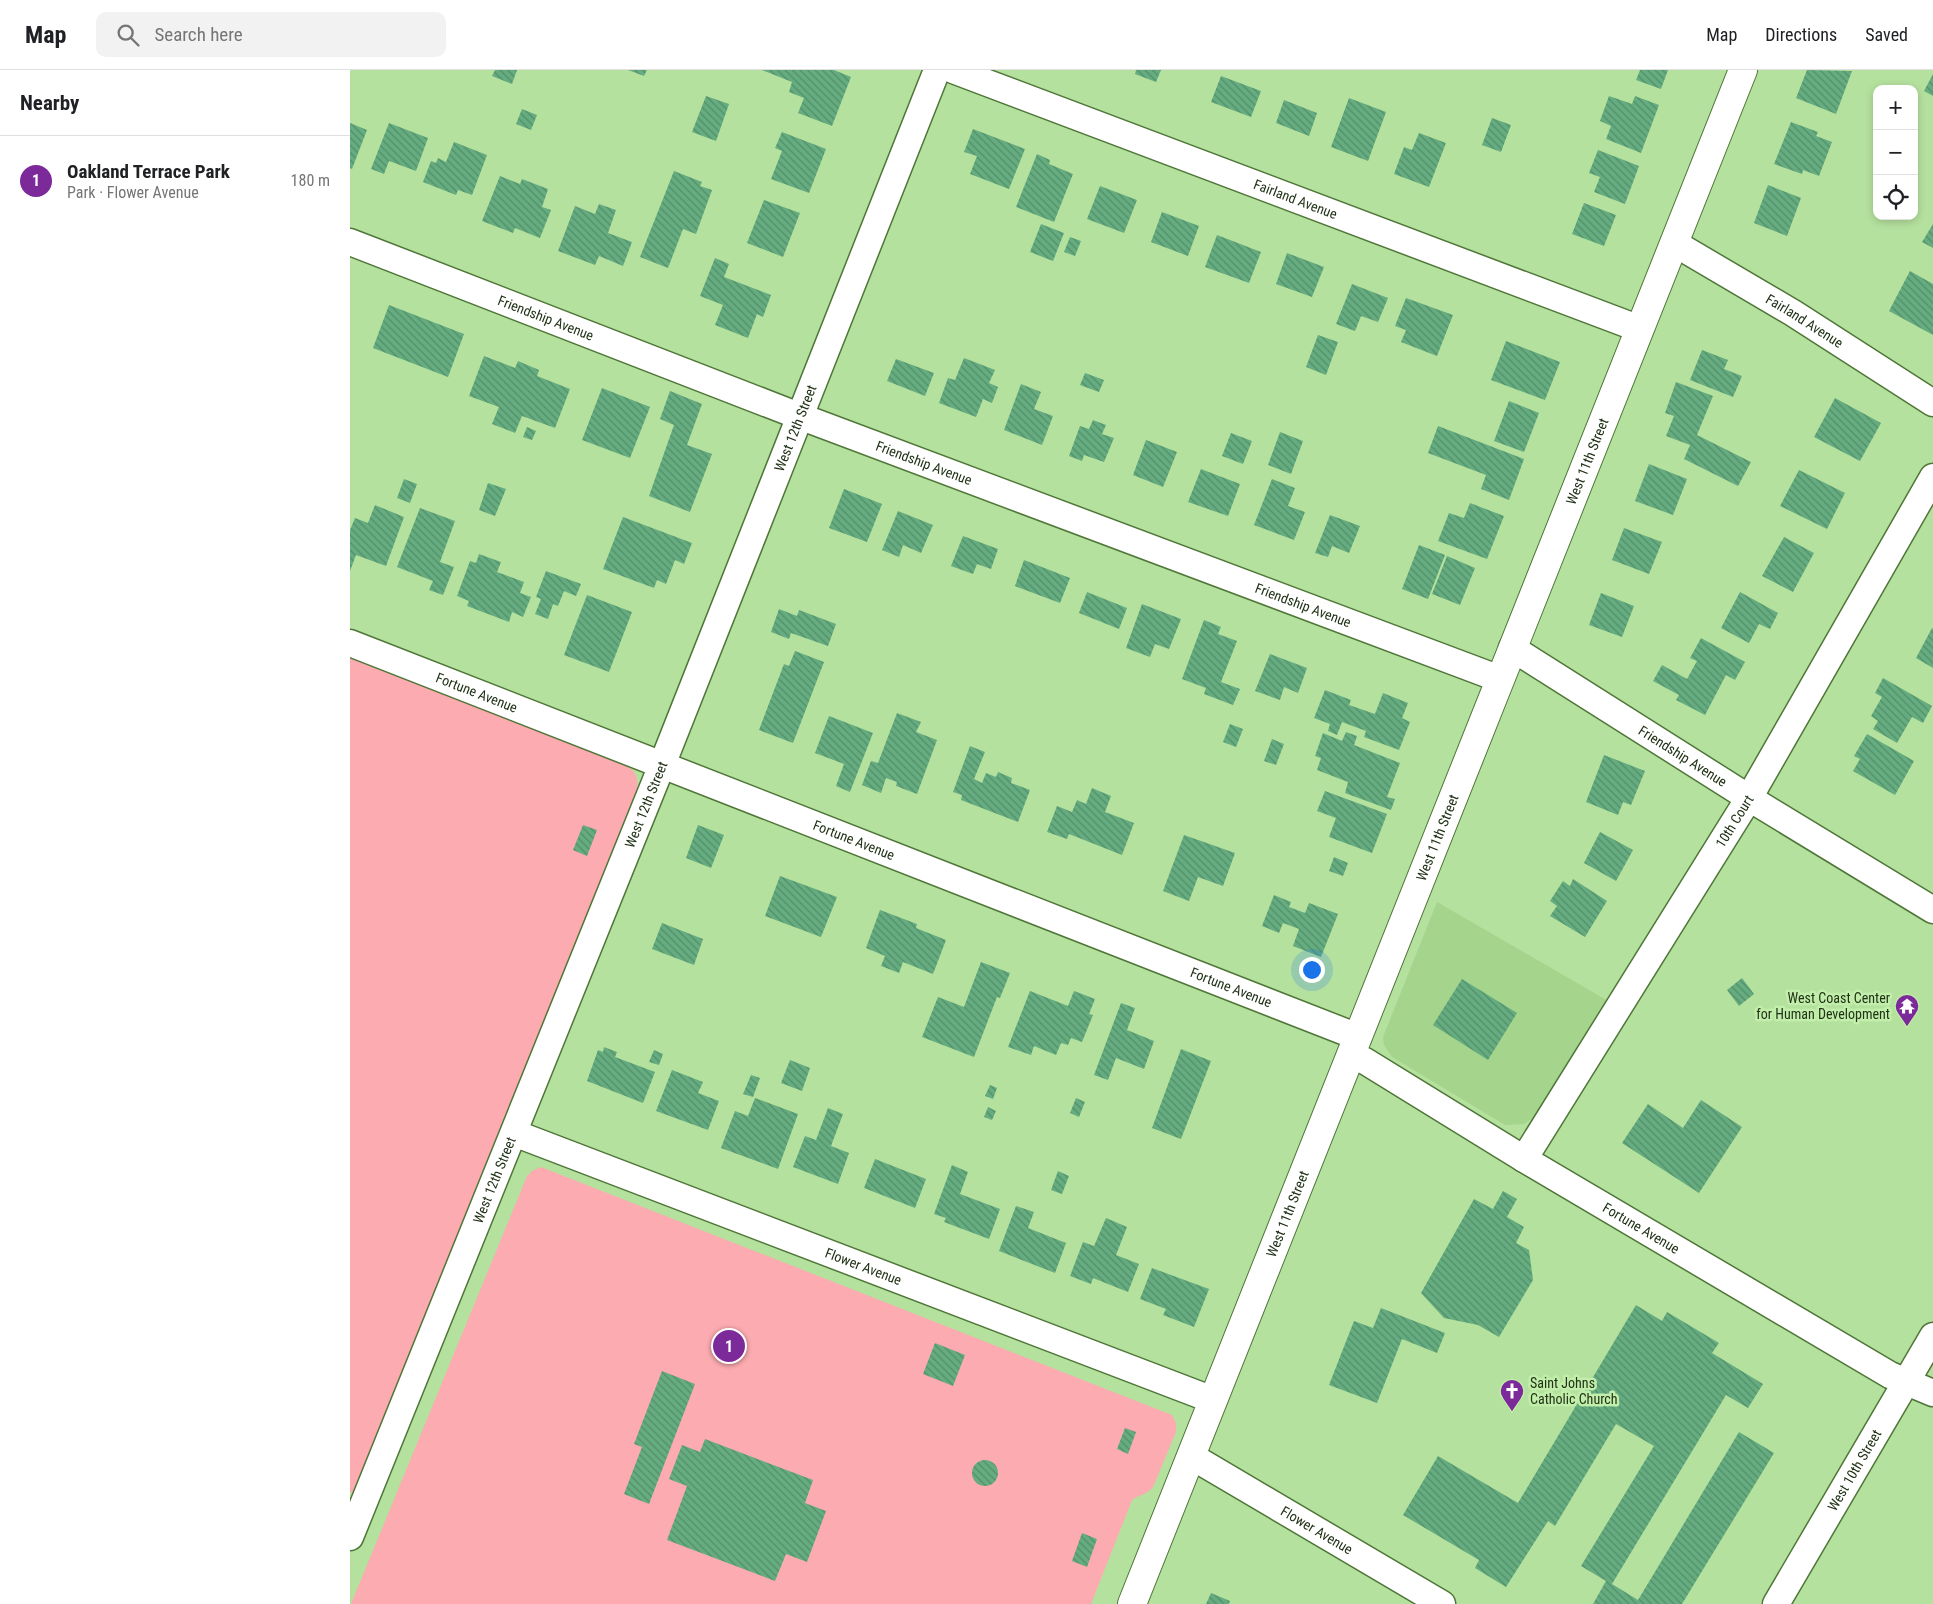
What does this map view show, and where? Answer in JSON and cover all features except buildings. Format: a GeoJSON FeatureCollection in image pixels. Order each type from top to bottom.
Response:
{"type":"FeatureCollection","features":[{"type":"Feature","properties":{"kind":"main road","name":"West 11th Street"},"geometry":{"type":"LineString","coordinates":[[1132,1604],[1743,70]]}},
{"type":"Feature","properties":{"kind":"street","name":"West 12th Street"},"geometry":{"type":"LineString","coordinates":[[350,1537],[662,764],[937,70]]}},
{"type":"Feature","properties":{"kind":"street","name":"Fairland Avenue"},"geometry":{"type":"LineString","coordinates":[[952,70],[1640,328]]}},
{"type":"Feature","properties":{"kind":"street","name":"Friendship Avenue"},"geometry":{"type":"LineString","coordinates":[[350,242],[799,416],[1500,679]]}},
{"type":"Feature","properties":{"kind":"street","name":"Fairland Avenue"},"geometry":{"type":"LineString","coordinates":[[1674,243],[1793,313],[1933,403]]}},
{"type":"Feature","properties":{"kind":"street","name":"10th Court"},"geometry":{"type":"LineString","coordinates":[[1524,1159],[1749,798],[1933,477]]}},
{"type":"Feature","properties":{"kind":"street","name":"Fortune Avenue"},"geometry":{"type":"LineString","coordinates":[[350,643],[662,764],[1355,1046],[1365,1061],[1524,1159],[1890,1375],[1933,1393]]}},
{"type":"Feature","properties":{"kind":"street","name":"Friendship Avenue"},"geometry":{"type":"LineString","coordinates":[[1512,648],[1749,798],[1933,910]]}},
{"type":"Feature","properties":{"kind":"street","name":"Flower Avenue"},"geometry":{"type":"LineString","coordinates":[[514,1133],[1213,1400]]}},
{"type":"Feature","properties":{"kind":"street","name":"West 10th Street"},"geometry":{"type":"LineString","coordinates":[[1776,1604],[1933,1336]]}},
{"type":"Feature","properties":{"kind":"street","name":"Flower Avenue"},"geometry":{"type":"LineString","coordinates":[[1191,1456],[1442,1604]]}},
{"type":"Feature","properties":{"kind":"shaded area"},"geometry":{"type":"Polygon","coordinates":[[[350,656],[625,765],[633,770],[637,785],[636,794],[353,1493],[350,1492],[350,656]]]}},
{"type":"Feature","properties":{"kind":"shaded area"},"geometry":{"type":"Polygon","coordinates":[[[1437,902],[1608,1001],[1536,1116],[1524,1124],[1505,1125],[1392,1057],[1384,1045],[1383,1037],[1437,902]]]}},
{"type":"Feature","properties":{"kind":"shaded area"},"geometry":{"type":"Polygon","coordinates":[[[541,1167],[1172,1415],[1176,1423],[1176,1432],[1153,1487],[1132,1500],[1091,1604],[351,1604],[527,1176],[532,1171],[541,1167]]]}},
{"type":"Feature","properties":{"kind":"place","name":"West Coast Center for Human Development"},"geometry":{"type":"Point","coordinates":[1907,1027]}},
{"type":"Feature","properties":{"kind":"place","name":"Oakland Terrace Park"},"geometry":{"type":"Point","coordinates":[729,1346]}},
{"type":"Feature","properties":{"kind":"place","name":"Saint Johns Catholic Church"},"geometry":{"type":"Point","coordinates":[1512,1412]}}]}
